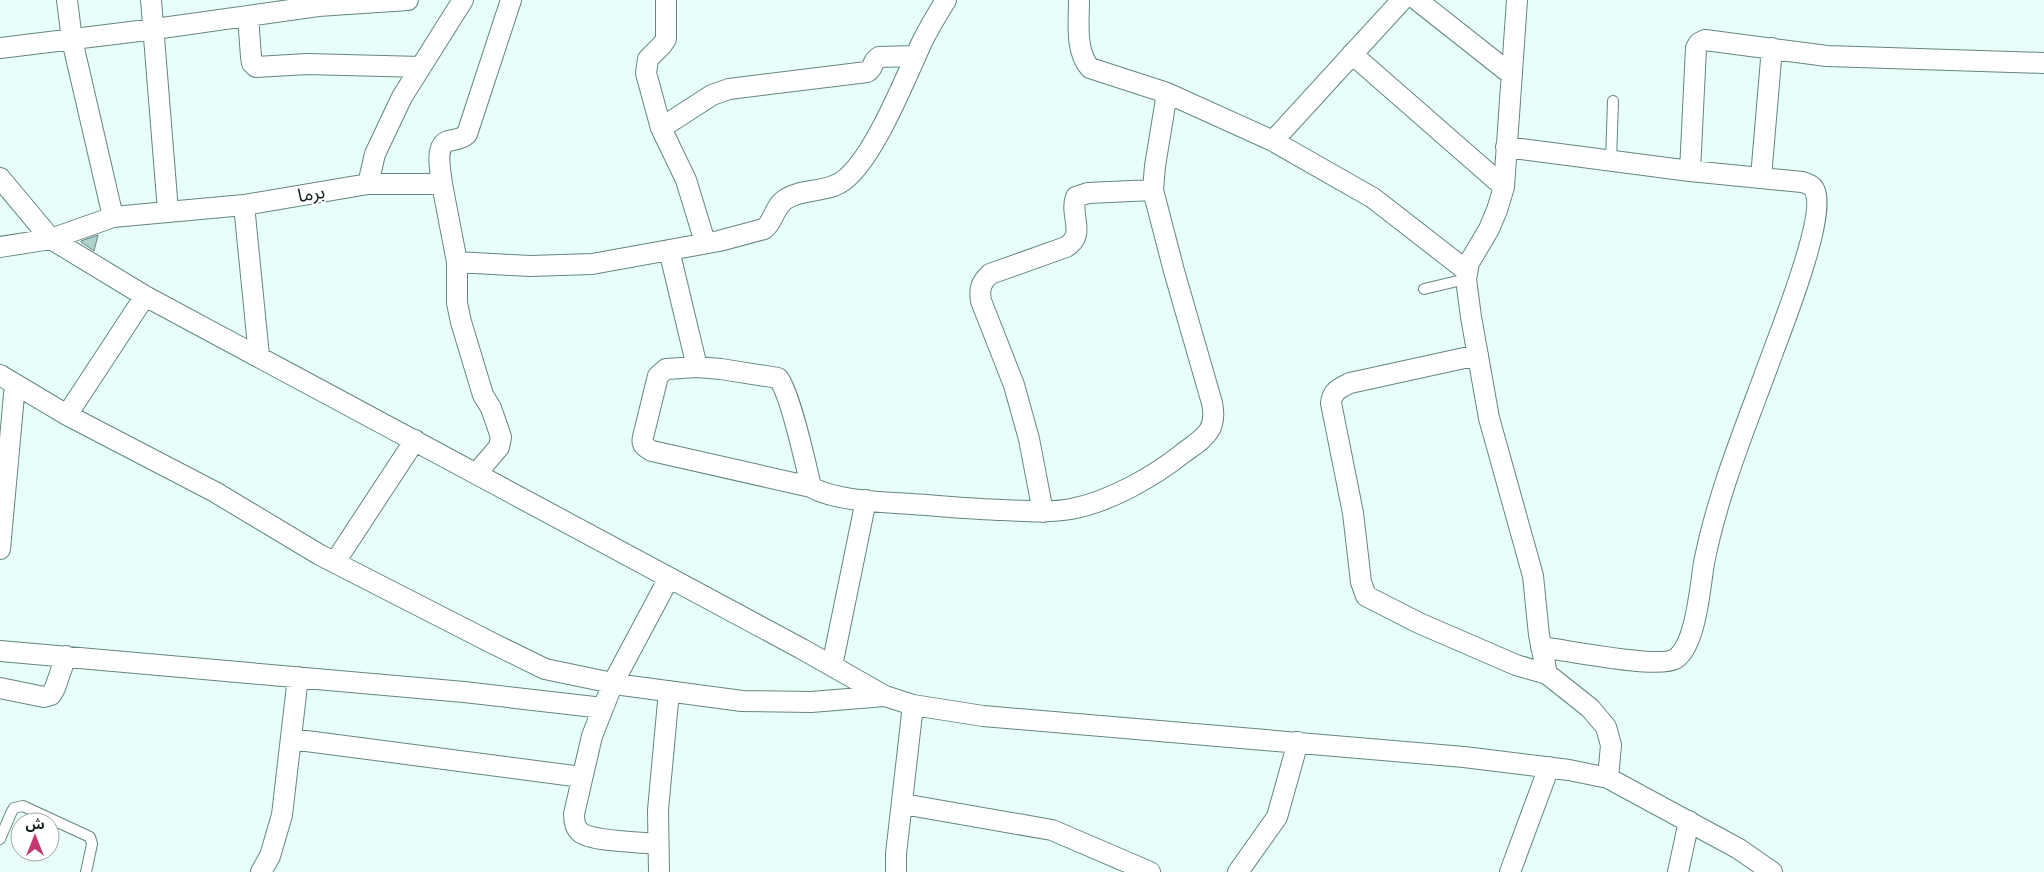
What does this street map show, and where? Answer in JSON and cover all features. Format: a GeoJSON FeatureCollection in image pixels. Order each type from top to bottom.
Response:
{"type":"FeatureCollection","features":[{"type":"Feature","properties":{"kind":"street"},"geometry":{"type":"LineString","coordinates":[[66,0],[72,40],[113,218]]}},
{"type":"Feature","properties":{"kind":"street"},"geometry":{"type":"LineString","coordinates":[[151,0],[168,211]]}},
{"type":"Feature","properties":{"kind":"street"},"geometry":{"type":"LineString","coordinates":[[0,48],[248,16],[267,7],[318,6],[408,0]]}},
{"type":"Feature","properties":{"kind":"street"},"geometry":{"type":"LineString","coordinates":[[368,184],[375,154],[402,97],[463,0]]}},
{"type":"Feature","properties":{"kind":"street"},"geometry":{"type":"LineString","coordinates":[[476,474],[499,446],[501,437],[491,408],[483,395],[461,322],[457,303],[457,262],[442,184],[439,155],[441,147],[447,141],[460,139],[467,134],[511,0]]}},
{"type":"Feature","properties":{"kind":"street"},"geometry":{"type":"LineString","coordinates":[[666,0],[666,39],[648,59],[645,68],[661,128],[686,180],[705,242]]}},
{"type":"Feature","properties":{"kind":"street"},"geometry":{"type":"LineString","coordinates":[[457,262],[530,266],[592,264],[669,250],[764,229],[768,226],[778,206],[784,199],[831,188],[848,177],[869,149],[889,114],[916,56],[946,0]]}},
{"type":"Feature","properties":{"kind":"street"},"geometry":{"type":"LineString","coordinates":[[1079,0],[1081,49],[1085,62],[1090,68],[1167,93],[1273,141],[1373,198],[1467,275]]}},
{"type":"Feature","properties":{"kind":"street"},"geometry":{"type":"LineString","coordinates":[[1273,141],[1402,0]]}},
{"type":"Feature","properties":{"kind":"street"},"geometry":{"type":"LineString","coordinates":[[1417,0],[1512,75]]}},
{"type":"Feature","properties":{"kind":"street"},"geometry":{"type":"LineString","coordinates":[[1517,0],[1504,187],[1489,229],[1469,263],[1467,275],[1489,418],[1533,576],[1541,647],[1547,674]]}},
{"type":"Feature","properties":{"kind":"street"},"geometry":{"type":"LineString","coordinates":[[248,16],[252,63],[256,66],[307,64],[421,67]]}},
{"type":"Feature","properties":{"kind":"street"},"geometry":{"type":"LineString","coordinates":[[1690,171],[1696,48],[1699,43],[1709,40],[1827,56],[2044,63]]}},
{"type":"Feature","properties":{"kind":"street"},"geometry":{"type":"LineString","coordinates":[[1761,177],[1772,48]]}},
{"type":"Feature","properties":{"kind":"street"},"geometry":{"type":"LineString","coordinates":[[1352,54],[1504,187]]}},
{"type":"Feature","properties":{"kind":"street"},"geometry":{"type":"LineString","coordinates":[[661,128],[712,95],[729,89],[867,72],[879,57],[916,56]]}},
{"type":"Feature","properties":{"kind":"street"},"geometry":{"type":"LineString","coordinates":[[811,487],[788,399],[783,384],[778,378],[697,367],[666,369],[658,376],[643,437],[644,446],[652,451],[811,487],[824,493],[866,500],[960,508],[1044,512],[1072,508],[1104,499],[1167,466],[1208,434],[1213,425],[1212,403],[1153,190],[1167,93]]}},
{"type":"Feature","properties":{"kind":"street"},"geometry":{"type":"LineString","coordinates":[[1506,147],[1690,171],[1802,182],[1809,184],[1815,190],[1817,203],[1812,237],[1792,299],[1724,491],[1706,553],[1688,642],[1683,652],[1674,660],[1647,662],[1541,647]]}},
{"type":"Feature","properties":{"kind":"street"},"geometry":{"type":"LineString","coordinates":[[0,178],[51,239],[145,296],[415,440],[885,696],[913,705],[983,716],[1464,757],[1549,767],[1608,778],[1739,849],[1772,872]]}},
{"type":"Feature","properties":{"kind":"street","name":"برما"},"geometry":{"type":"LineString","coordinates":[[0,247],[51,239],[113,218],[168,211],[244,205],[368,184],[442,184]]}},
{"type":"Feature","properties":{"kind":"street"},"geometry":{"type":"LineString","coordinates":[[1044,512],[1029,439],[1014,385],[981,301],[979,288],[990,274],[1066,248],[1074,242],[1076,235],[1074,202],[1076,197],[1088,193],[1153,190]]}},
{"type":"Feature","properties":{"kind":"street"},"geometry":{"type":"LineString","coordinates":[[244,205],[259,356]]}},
{"type":"Feature","properties":{"kind":"street"},"geometry":{"type":"LineString","coordinates":[[669,250],[697,367]]}},
{"type":"Feature","properties":{"kind":"street"},"geometry":{"type":"LineString","coordinates":[[67,415],[145,296]]}},
{"type":"Feature","properties":{"kind":"street"},"geometry":{"type":"LineString","coordinates":[[1478,354],[1350,383],[1335,391],[1332,396],[1331,403],[1353,513],[1361,582],[1366,596],[1394,611],[1516,665],[1547,674],[1590,708],[1606,727],[1611,745],[1608,778]]}},
{"type":"Feature","properties":{"kind":"street"},"geometry":{"type":"LineString","coordinates":[[0,549],[8,380],[67,415],[216,492],[335,562],[545,669],[669,691],[752,701],[810,702],[885,696]]}},
{"type":"Feature","properties":{"kind":"street"},"geometry":{"type":"LineString","coordinates":[[335,562],[415,440]]}},
{"type":"Feature","properties":{"kind":"street"},"geometry":{"type":"LineString","coordinates":[[832,666],[866,500]]}},
{"type":"Feature","properties":{"kind":"street"},"geometry":{"type":"LineString","coordinates":[[658,844],[594,838],[580,832],[574,824],[574,814],[592,736],[613,682],[669,578]]}},
{"type":"Feature","properties":{"kind":"street"},"geometry":{"type":"LineString","coordinates":[[0,651],[464,692],[603,708]]}},
{"type":"Feature","properties":{"kind":"street"},"geometry":{"type":"LineString","coordinates":[[0,688],[44,697],[51,695],[56,688],[66,656]]}},
{"type":"Feature","properties":{"kind":"street"},"geometry":{"type":"LineString","coordinates":[[261,872],[270,856],[282,815],[298,677]]}},
{"type":"Feature","properties":{"kind":"street"},"geometry":{"type":"LineString","coordinates":[[659,872],[658,810],[669,691]]}},
{"type":"Feature","properties":{"kind":"street"},"geometry":{"type":"LineString","coordinates":[[896,872],[896,854],[913,705]]}},
{"type":"Feature","properties":{"kind":"street"},"geometry":{"type":"LineString","coordinates":[[291,739],[582,777]]}},
{"type":"Feature","properties":{"kind":"street"},"geometry":{"type":"LineString","coordinates":[[1238,872],[1277,816],[1298,742]]}},
{"type":"Feature","properties":{"kind":"street"},"geometry":{"type":"LineString","coordinates":[[1510,872],[1549,767]]}},
{"type":"Feature","properties":{"kind":"street"},"geometry":{"type":"LineString","coordinates":[[903,804],[1052,830],[1150,872]]}},
{"type":"Feature","properties":{"kind":"street"},"geometry":{"type":"LineString","coordinates":[[1678,872],[1689,821]]}},
{"type":"Feature","properties":{"kind":"lane"},"geometry":{"type":"LineString","coordinates":[[1611,161],[1613,101]]}},
{"type":"Feature","properties":{"kind":"lane"},"geometry":{"type":"LineString","coordinates":[[1424,289],[1467,275]]}},
{"type":"Feature","properties":{"kind":"lane"},"geometry":{"type":"LineString","coordinates":[[0,839],[14,808],[23,806],[90,836],[92,844],[86,872]]}},
{"type":"Feature","properties":{"kind":"building"},"geometry":{"type":"Polygon","coordinates":[[[98,235],[94,251],[81,242],[81,241],[98,235]]]}}]}
